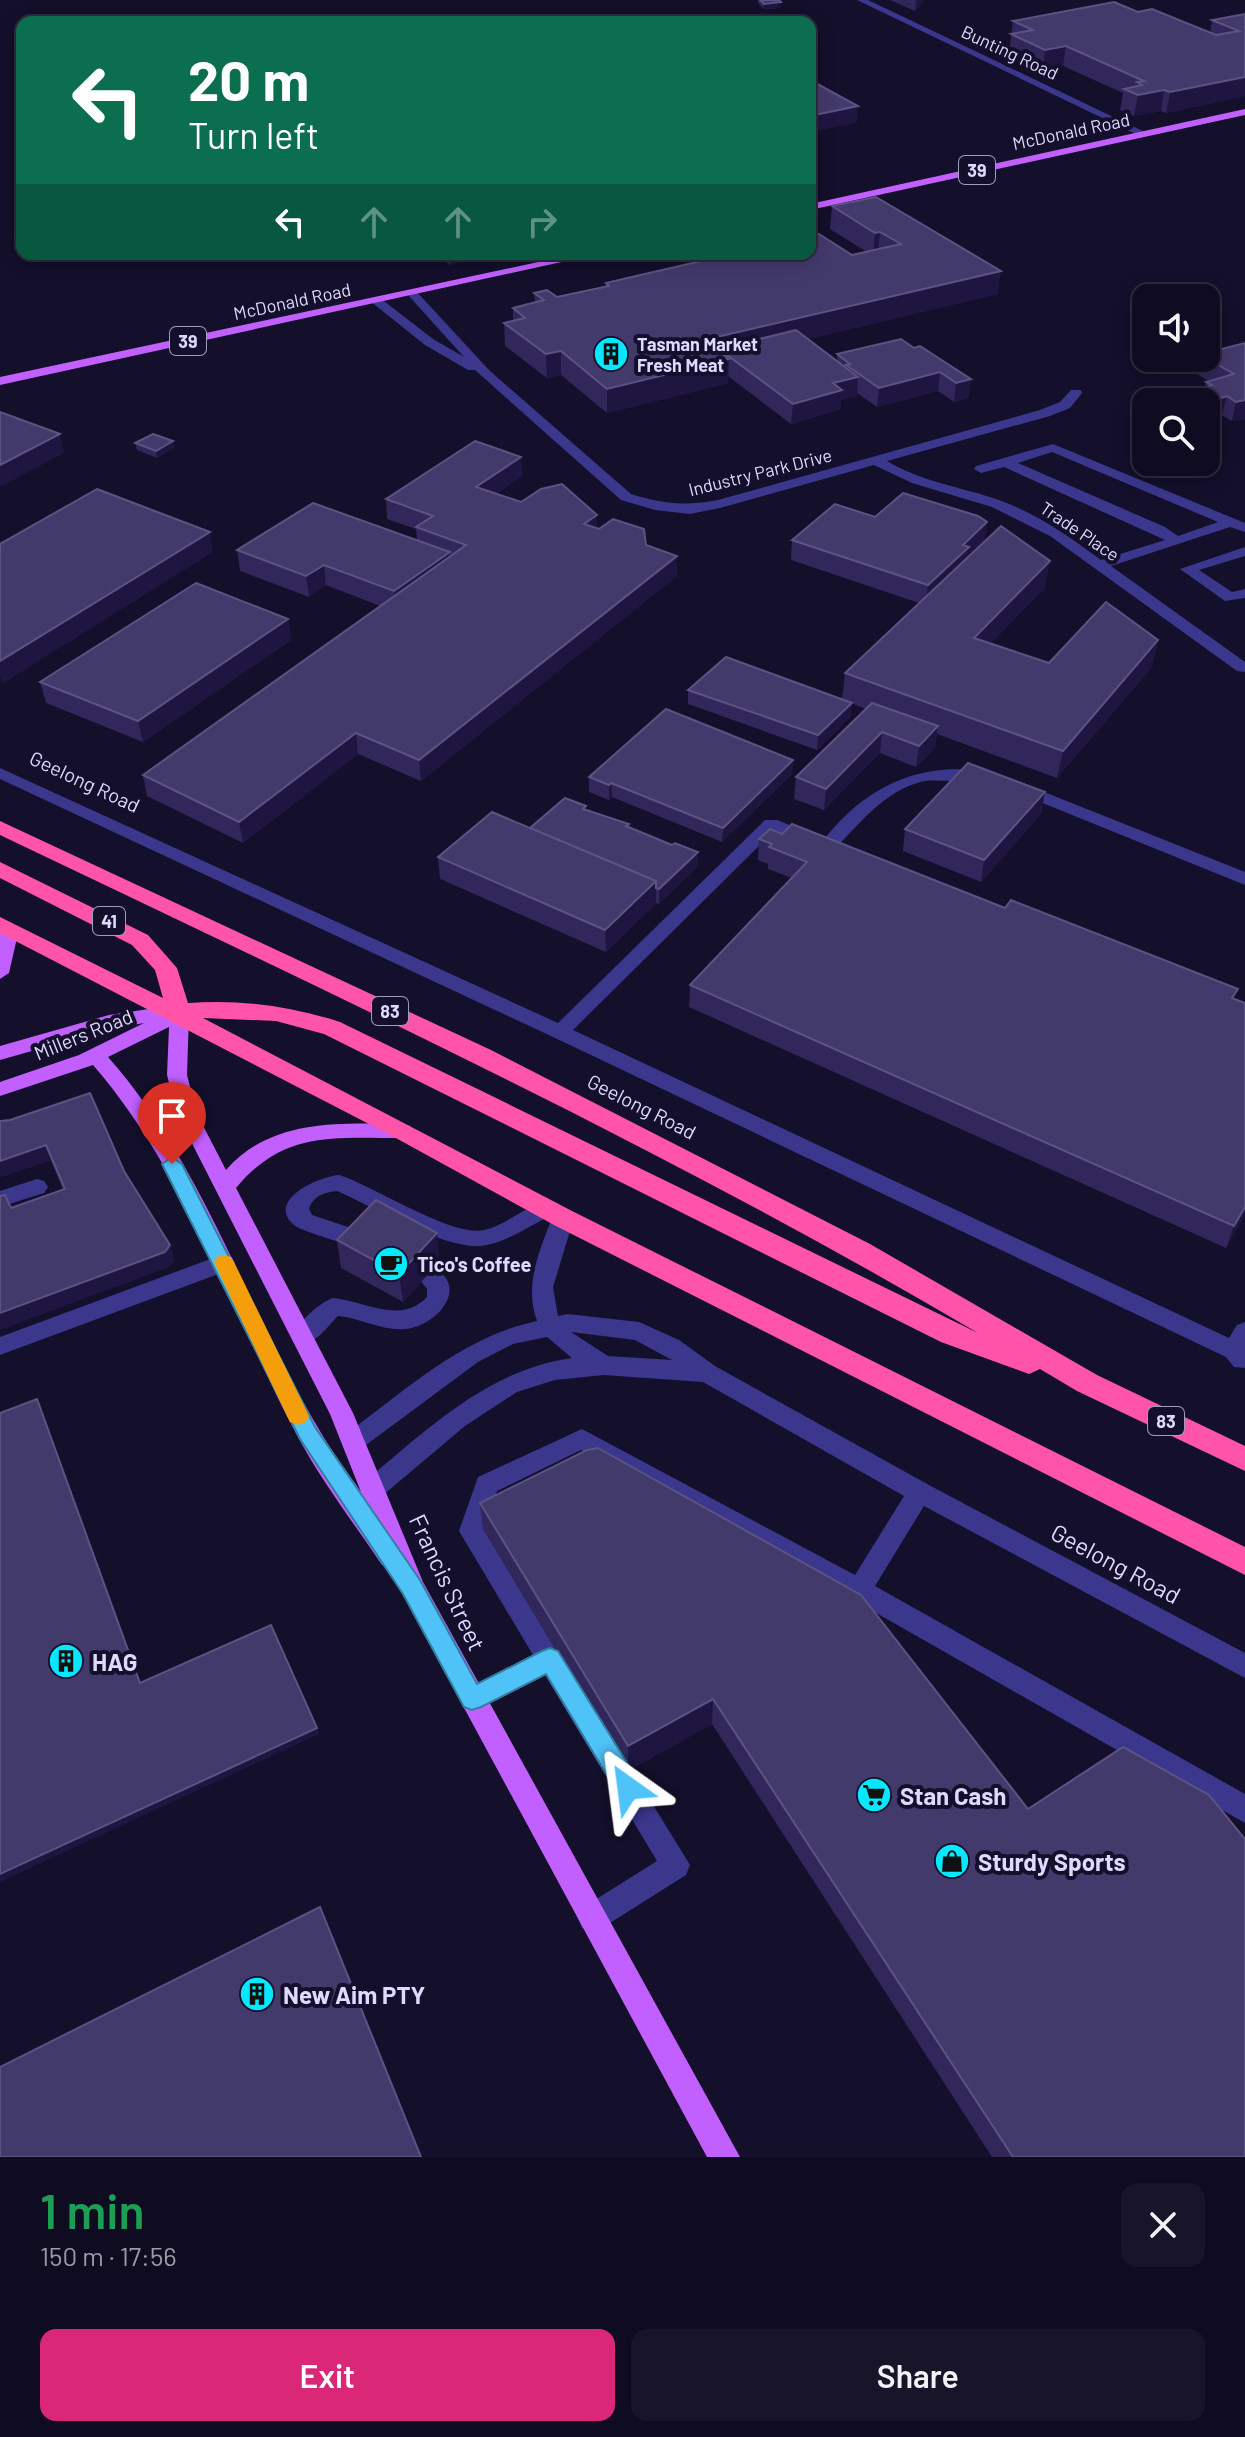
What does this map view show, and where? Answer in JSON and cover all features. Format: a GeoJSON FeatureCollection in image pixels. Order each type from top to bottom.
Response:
{"type":"FeatureCollection","features":[{"type":"Feature","properties":{"kind":"highway","name":"Geelong Road"},"geometry":{"type":"LineString","coordinates":[[0,827],[441,1035],[776,1205],[873,1257],[1087,1383],[1245,1459]]}},
{"type":"Feature","properties":{"kind":"highway","name":"41"},"geometry":{"type":"LineString","coordinates":[[0,869],[140,940],[166,968],[178,1013]]}},
{"type":"Feature","properties":{"kind":"highway"},"geometry":{"type":"LineString","coordinates":[[3,926],[178,1013],[554,1213],[1245,1562]]}},
{"type":"Feature","properties":{"kind":"highway"},"geometry":{"type":"LineString","coordinates":[[178,1013],[215,1009],[267,1010],[303,1017],[332,1028],[902,1310],[993,1351],[1087,1383]]}},
{"type":"Feature","properties":{"kind":"main road","name":"McDonald Road"},"geometry":{"type":"LineString","coordinates":[[816,206],[1245,112]]}},
{"type":"Feature","properties":{"kind":"main road","name":"McDonald Road"},"geometry":{"type":"LineString","coordinates":[[0,381],[564,260]]}},
{"type":"Feature","properties":{"kind":"main road"},"geometry":{"type":"LineString","coordinates":[[0,973],[3,926]]}},
{"type":"Feature","properties":{"kind":"main road","name":"Millers Road"},"geometry":{"type":"LineString","coordinates":[[0,1053],[101,1024],[178,1013]]}},
{"type":"Feature","properties":{"kind":"main road","name":"Millers Road"},"geometry":{"type":"LineString","coordinates":[[0,1089],[96,1056],[178,1013]]}},
{"type":"Feature","properties":{"kind":"main road","name":"Francis Street"},"geometry":{"type":"LineString","coordinates":[[178,1013],[177,1075],[183,1106],[354,1441],[412,1587],[724,2157]]}},
{"type":"Feature","properties":{"kind":"main road"},"geometry":{"type":"LineString","coordinates":[[96,1056],[134,1099],[185,1186],[299,1417],[412,1587]]}},
{"type":"Feature","properties":{"kind":"main road"},"geometry":{"type":"LineString","coordinates":[[224,1187],[251,1157],[284,1141],[325,1133],[403,1131]]}},
{"type":"Feature","properties":{"kind":"main road"},"geometry":{"type":"LineString","coordinates":[[224,1263],[257,1250]]}},
{"type":"Feature","properties":{"kind":"main road"},"geometry":{"type":"LineString","coordinates":[[337,1478],[354,1441]]}},
{"type":"Feature","properties":{"kind":"main road"},"geometry":{"type":"LineString","coordinates":[[337,1478],[373,1489]]}},
{"type":"Feature","properties":{"kind":"street","name":"Bunting Road"},"geometry":{"type":"LineString","coordinates":[[861,0],[1144,134]]}},
{"type":"Feature","properties":{"kind":"street","name":"Industry Park Drive"},"geometry":{"type":"LineString","coordinates":[[412,293],[486,374],[601,479],[626,497],[655,506],[690,510],[720,504],[1045,413],[1065,405],[1076,393]]}},
{"type":"Feature","properties":{"kind":"street","name":"Industry Park Drive"},"geometry":{"type":"LineString","coordinates":[[376,301],[429,342],[486,374]]}},
{"type":"Feature","properties":{"kind":"street"},"geometry":{"type":"LineString","coordinates":[[981,469],[1053,448],[1245,528]]}},
{"type":"Feature","properties":{"kind":"street","name":"Trade Place"},"geometry":{"type":"LineString","coordinates":[[877,461],[903,476],[989,501],[1025,516],[1243,668]]}},
{"type":"Feature","properties":{"kind":"street"},"geometry":{"type":"LineString","coordinates":[[1005,462],[1160,530],[1176,541]]}},
{"type":"Feature","properties":{"kind":"street"},"geometry":{"type":"LineString","coordinates":[[1099,565],[1219,528],[1229,521]]}},
{"type":"Feature","properties":{"kind":"street"},"geometry":{"type":"LineString","coordinates":[[1245,551],[1187,569],[1230,598],[1245,593]]}},
{"type":"Feature","properties":{"kind":"street","name":"Geelong Road"},"geometry":{"type":"LineString","coordinates":[[0,773],[1242,1350]]}},
{"type":"Feature","properties":{"kind":"street"},"geometry":{"type":"LineString","coordinates":[[560,1032],[771,824],[834,850],[873,798],[896,784],[928,775],[964,774],[1005,782],[1245,879]]}},
{"type":"Feature","properties":{"kind":"street"},"geometry":{"type":"LineString","coordinates":[[367,1242],[337,1229],[305,1223],[299,1217],[299,1206],[310,1191],[339,1183],[456,1235],[478,1239],[554,1213],[540,1289],[541,1308],[550,1325],[575,1348],[606,1366]]}},
{"type":"Feature","properties":{"kind":"street"},"geometry":{"type":"LineString","coordinates":[[0,1199],[37,1187]]}},
{"type":"Feature","properties":{"kind":"street"},"geometry":{"type":"LineString","coordinates":[[0,1346],[224,1263]]}},
{"type":"Feature","properties":{"kind":"street"},"geometry":{"type":"LineString","coordinates":[[302,1337],[333,1307],[356,1309],[391,1322],[418,1316],[438,1300],[438,1286],[427,1275]]}},
{"type":"Feature","properties":{"kind":"street","name":"Geelong Road"},"geometry":{"type":"LineString","coordinates":[[354,1441],[470,1355],[508,1336],[550,1325],[590,1323],[639,1331],[664,1343],[707,1373],[920,1492],[1244,1664]]}},
{"type":"Feature","properties":{"kind":"street","name":"Geelong Road"},"geometry":{"type":"LineString","coordinates":[[373,1489],[476,1406],[507,1387],[549,1372],[606,1366],[707,1373]]}},
{"type":"Feature","properties":{"kind":"street"},"geometry":{"type":"LineString","coordinates":[[592,1918],[676,1865],[471,1531],[487,1484],[582,1439],[859,1590],[1245,1809]]}},
{"type":"Feature","properties":{"kind":"street"},"geometry":{"type":"LineString","coordinates":[[859,1590],[920,1492]]}},
{"type":"Feature","properties":{"kind":"street"},"geometry":{"type":"LineString","coordinates":[[472,1699],[550,1659]]}},
{"type":"Feature","properties":{"kind":"building"},"geometry":{"type":"Polygon","coordinates":[[[760,0],[779,0],[781,2],[764,4],[760,0]]]}},
{"type":"Feature","properties":{"kind":"building"},"geometry":{"type":"Polygon","coordinates":[[[1114,2],[1138,12],[1152,9],[1216,35],[1239,31],[1212,20],[1245,14],[1245,77],[1138,95],[1124,89],[1142,85],[1137,82],[1144,81],[1066,46],[1045,50],[1011,34],[1033,30],[1013,21],[1114,2]]]}},
{"type":"Feature","properties":{"kind":"building"},"geometry":{"type":"Polygon","coordinates":[[[816,83],[858,106],[816,115],[816,83]]]}},
{"type":"Feature","properties":{"kind":"building"},"geometry":{"type":"Polygon","coordinates":[[[876,197],[1001,271],[704,340],[729,359],[607,389],[561,351],[546,354],[504,323],[525,318],[513,308],[544,300],[534,293],[547,290],[557,297],[706,260],[816,260],[816,235],[819,234],[852,255],[901,244],[880,232],[875,233],[832,206],[876,197]]]}},
{"type":"Feature","properties":{"kind":"building"},"geometry":{"type":"Polygon","coordinates":[[[796,330],[858,377],[833,383],[842,390],[793,404],[719,349],[796,330]]]}},
{"type":"Feature","properties":{"kind":"building"},"geometry":{"type":"Polygon","coordinates":[[[901,339],[914,348],[920,346],[971,379],[956,383],[940,372],[879,388],[846,365],[850,364],[837,354],[901,339]]]}},
{"type":"Feature","properties":{"kind":"building"},"geometry":{"type":"Polygon","coordinates":[[[1245,343],[1245,400],[1236,402],[1227,396],[1222,398],[1220,388],[1205,388],[1212,385],[1206,382],[1234,374],[1220,366],[1220,349],[1245,343]]]}},
{"type":"Feature","properties":{"kind":"building"},"geometry":{"type":"Polygon","coordinates":[[[0,412],[60,434],[0,465],[0,412]]]}},
{"type":"Feature","properties":{"kind":"building"},"geometry":{"type":"Polygon","coordinates":[[[153,434],[173,441],[156,451],[135,443],[153,434]]]}},
{"type":"Feature","properties":{"kind":"building"},"geometry":{"type":"Polygon","coordinates":[[[475,441],[521,457],[476,487],[521,502],[541,489],[562,484],[597,515],[584,524],[599,529],[613,519],[644,529],[646,545],[677,556],[419,760],[356,733],[239,822],[143,775],[466,545],[416,527],[433,516],[386,499],[475,441]]]}},
{"type":"Feature","properties":{"kind":"building"},"geometry":{"type":"Polygon","coordinates":[[[97,489],[210,532],[0,661],[0,544],[97,489]]]}},
{"type":"Feature","properties":{"kind":"building"},"geometry":{"type":"Polygon","coordinates":[[[903,493],[978,516],[987,522],[963,545],[969,547],[928,585],[792,540],[835,504],[875,517],[903,493]]]}},
{"type":"Feature","properties":{"kind":"building"},"geometry":{"type":"Polygon","coordinates":[[[313,503],[450,552],[394,591],[324,565],[306,576],[237,550],[313,503]]]}},
{"type":"Feature","properties":{"kind":"building"},"geometry":{"type":"Polygon","coordinates":[[[1001,526],[1050,561],[974,638],[1049,663],[1106,602],[1158,640],[1063,751],[845,673],[1001,526]]]}},
{"type":"Feature","properties":{"kind":"building"},"geometry":{"type":"Polygon","coordinates":[[[196,583],[288,619],[138,721],[40,682],[196,583]]]}},
{"type":"Feature","properties":{"kind":"building"},"geometry":{"type":"Polygon","coordinates":[[[726,657],[852,703],[818,735],[688,690],[726,657]]]}},
{"type":"Feature","properties":{"kind":"building"},"geometry":{"type":"Polygon","coordinates":[[[872,703],[938,726],[919,746],[882,732],[826,789],[796,777],[872,703]]]}},
{"type":"Feature","properties":{"kind":"building"},"geometry":{"type":"Polygon","coordinates":[[[666,709],[793,760],[723,828],[589,777],[666,709]]]}},
{"type":"Feature","properties":{"kind":"building"},"geometry":{"type":"Polygon","coordinates":[[[968,763],[1045,792],[984,860],[905,829],[968,763]]]}},
{"type":"Feature","properties":{"kind":"building"},"geometry":{"type":"Polygon","coordinates":[[[565,798],[586,806],[583,809],[629,824],[626,826],[672,845],[675,843],[698,852],[659,889],[656,888],[656,881],[530,828],[565,798]]]}},
{"type":"Feature","properties":{"kind":"building"},"geometry":{"type":"Polygon","coordinates":[[[492,812],[656,881],[605,930],[438,857],[492,812]]]}},
{"type":"Feature","properties":{"kind":"building"},"geometry":{"type":"Polygon","coordinates":[[[792,824],[1005,908],[1011,900],[1238,989],[1232,998],[1245,1003],[1245,1207],[1234,1226],[690,985],[807,862],[769,847],[772,844],[759,839],[770,829],[782,834],[792,824]]]}},
{"type":"Feature","properties":{"kind":"building"},"geometry":{"type":"Polygon","coordinates":[[[90,1093],[124,1171],[170,1245],[165,1252],[0,1313],[0,1196],[5,1195],[11,1208],[65,1189],[46,1145],[0,1161],[0,1121],[90,1093]]]}},
{"type":"Feature","properties":{"kind":"building"},"geometry":{"type":"Polygon","coordinates":[[[376,1200],[437,1233],[399,1274],[337,1240],[376,1200]]]}},
{"type":"Feature","properties":{"kind":"building","name":"HAG"},"geometry":{"type":"Polygon","coordinates":[[[37,1399],[140,1683],[271,1625],[317,1728],[0,1874],[0,1413],[37,1399]]]}},
{"type":"Feature","properties":{"kind":"building","name":"Stan Cash"},"geometry":{"type":"Polygon","coordinates":[[[598,1448],[861,1595],[1028,1809],[1123,1747],[1209,1795],[1245,1839],[1245,2157],[1013,2157],[713,1699],[628,1746],[480,1503],[587,1450],[598,1448]]]}},
{"type":"Feature","properties":{"kind":"building","name":"New Aim PTY"},"geometry":{"type":"Polygon","coordinates":[[[320,1907],[421,2157],[0,2157],[0,2067],[320,1907]]]}},
{"type":"Feature","properties":{"kind":"slow traffic"},"geometry":{"type":"LineString","coordinates":[[224,1262],[298,1416]]}},
{"type":"Feature","properties":{"kind":"place","name":"Tasman Market Fresh Meat"},"geometry":{"type":"Point","coordinates":[611,354]}},
{"type":"Feature","properties":{"kind":"place","name":"Tico's Coffee"},"geometry":{"type":"Point","coordinates":[391,1264]}},
{"type":"Feature","properties":{"kind":"place","name":"HAG"},"geometry":{"type":"Point","coordinates":[66,1661]}},
{"type":"Feature","properties":{"kind":"place","name":"Stan Cash"},"geometry":{"type":"Point","coordinates":[874,1795]}},
{"type":"Feature","properties":{"kind":"place","name":"Sturdy Sports"},"geometry":{"type":"Point","coordinates":[952,1861]}},
{"type":"Feature","properties":{"kind":"place","name":"New Aim PTY"},"geometry":{"type":"Point","coordinates":[257,1994]}},
{"type":"Feature","properties":{"kind":"route"},"geometry":{"type":"LineString","coordinates":[[172,1164],[308,1433],[412,1587],[472,1699],[550,1659],[628,1788]]}}]}
